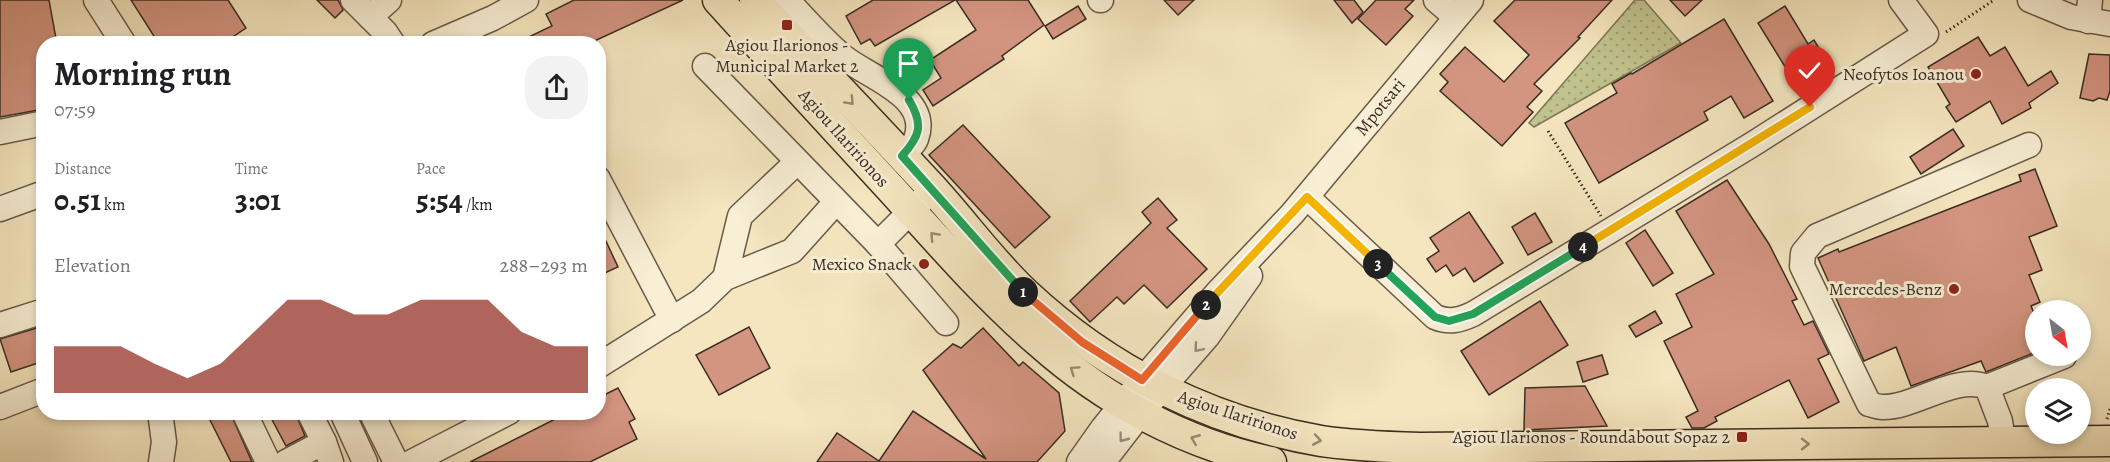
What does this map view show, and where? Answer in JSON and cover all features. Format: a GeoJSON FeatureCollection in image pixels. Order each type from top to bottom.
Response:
{"type":"FeatureCollection","features":[{"type":"Feature","properties":{"kind":"main road","name":"Agiou Ilaririonos"},"geometry":{"type":"LineString","coordinates":[[718,0],[969,274],[1039,342],[1067,365],[1132,408],[1173,430],[1216,447],[1271,462]]}},
{"type":"Feature","properties":{"kind":"main road","name":"Agiou Ilaririonos"},"geometry":{"type":"LineString","coordinates":[[755,0],[933,189],[1024,292],[1082,342],[1152,384],[1196,404],[1278,432],[1363,446],[1420,448],[2003,440],[2110,441]]}},
{"type":"Feature","properties":{"kind":"street"},"geometry":{"type":"LineString","coordinates":[[96,0],[118,36]]}},
{"type":"Feature","properties":{"kind":"street"},"geometry":{"type":"LineString","coordinates":[[353,0],[388,36]]}},
{"type":"Feature","properties":{"kind":"street"},"geometry":{"type":"LineString","coordinates":[[370,17],[389,0]]}},
{"type":"Feature","properties":{"kind":"street"},"geometry":{"type":"LineString","coordinates":[[787,0],[842,55],[909,100],[917,117],[918,128],[916,140],[902,156]]}},
{"type":"Feature","properties":{"kind":"street"},"geometry":{"type":"LineString","coordinates":[[1436,0],[1463,9]]}},
{"type":"Feature","properties":{"kind":"street"},"geometry":{"type":"LineString","coordinates":[[1299,205],[1435,317],[1449,321],[1473,314],[1753,144],[1926,34],[1901,0]]}},
{"type":"Feature","properties":{"kind":"street"},"geometry":{"type":"LineString","coordinates":[[2030,0],[2058,13],[2096,15]]}},
{"type":"Feature","properties":{"kind":"street"},"geometry":{"type":"LineString","coordinates":[[451,36],[493,18],[523,1]]}},
{"type":"Feature","properties":{"kind":"street","name":"Mpotsari"},"geometry":{"type":"LineString","coordinates":[[1079,462],[1152,384],[1207,337],[1299,205],[1463,9]]}},
{"type":"Feature","properties":{"kind":"street"},"geometry":{"type":"LineString","coordinates":[[705,66],[878,244],[946,323]]}},
{"type":"Feature","properties":{"kind":"street"},"geometry":{"type":"LineString","coordinates":[[0,132],[36,125]]}},
{"type":"Feature","properties":{"kind":"street"},"geometry":{"type":"LineString","coordinates":[[2029,145],[1817,236],[1803,254],[1802,266],[1869,404],[1883,407],[1961,385],[1980,384],[1987,387],[2039,366]]}},
{"type":"Feature","properties":{"kind":"street"},"geometry":{"type":"LineString","coordinates":[[725,278],[740,216],[797,162]]}},
{"type":"Feature","properties":{"kind":"street"},"geometry":{"type":"LineString","coordinates":[[878,244],[933,189]]}},
{"type":"Feature","properties":{"kind":"street"},"geometry":{"type":"LineString","coordinates":[[606,194],[672,320]]}},
{"type":"Feature","properties":{"kind":"street"},"geometry":{"type":"LineString","coordinates":[[0,209],[36,196]]}},
{"type":"Feature","properties":{"kind":"street"},"geometry":{"type":"LineString","coordinates":[[606,361],[701,301],[725,278],[792,251],[836,202]]}},
{"type":"Feature","properties":{"kind":"street"},"geometry":{"type":"LineString","coordinates":[[0,325],[36,314]]}},
{"type":"Feature","properties":{"kind":"street"},"geometry":{"type":"LineString","coordinates":[[1987,387],[2000,422],[2003,440]]}},
{"type":"Feature","properties":{"kind":"street"},"geometry":{"type":"LineString","coordinates":[[0,407],[36,393]]}},
{"type":"Feature","properties":{"kind":"street"},"geometry":{"type":"LineString","coordinates":[[1874,443],[1883,407]]}},
{"type":"Feature","properties":{"kind":"street","name":"Mpotsari"},"geometry":{"type":"LineString","coordinates":[[1103,462],[1132,408]]}},
{"type":"Feature","properties":{"kind":"street"},"geometry":{"type":"LineString","coordinates":[[161,420],[164,442],[161,462]]}},
{"type":"Feature","properties":{"kind":"street"},"geometry":{"type":"LineString","coordinates":[[248,420],[268,462]]}},
{"type":"Feature","properties":{"kind":"street"},"geometry":{"type":"LineString","coordinates":[[286,462],[328,452],[313,420]]}},
{"type":"Feature","properties":{"kind":"street"},"geometry":{"type":"LineString","coordinates":[[346,420],[365,462]]}},
{"type":"Feature","properties":{"kind":"street"},"geometry":{"type":"LineString","coordinates":[[375,420],[396,462]]}},
{"type":"Feature","properties":{"kind":"street"},"geometry":{"type":"LineString","coordinates":[[412,462],[438,456],[497,420]]}},
{"type":"Feature","properties":{"kind":"path"},"geometry":{"type":"LineString","coordinates":[[1926,34],[1943,34],[1994,0]]}},
{"type":"Feature","properties":{"kind":"path"},"geometry":{"type":"LineString","coordinates":[[1548,130],[1610,231]]}},
{"type":"Feature","properties":{"kind":"green space"},"geometry":{"type":"Polygon","coordinates":[[[1635,0],[1644,0],[1681,43],[1534,127],[1529,123],[1635,0]]]}},
{"type":"Feature","properties":{"kind":"building"},"geometry":{"type":"Polygon","coordinates":[[[0,0],[49,0],[56,36],[36,36],[36,110],[0,117],[0,0]]]}},
{"type":"Feature","properties":{"kind":"building"},"geometry":{"type":"Polygon","coordinates":[[[131,0],[228,0],[246,28],[234,36],[154,36],[131,0]]]}},
{"type":"Feature","properties":{"kind":"building"},"geometry":{"type":"Polygon","coordinates":[[[317,0],[338,0],[343,10],[335,18],[317,0]]]}},
{"type":"Feature","properties":{"kind":"building"},"geometry":{"type":"Polygon","coordinates":[[[574,0],[683,0],[605,36],[531,36],[552,26],[546,14],[574,0]]]}},
{"type":"Feature","properties":{"kind":"building"},"geometry":{"type":"Polygon","coordinates":[[[873,0],[955,0],[875,46],[870,39],[861,44],[846,16],[873,0]]]}},
{"type":"Feature","properties":{"kind":"building"},"geometry":{"type":"Polygon","coordinates":[[[956,0],[1028,0],[1044,25],[1002,56],[1004,59],[933,106],[923,90],[941,78],[930,60],[976,30],[956,0]]]}},
{"type":"Feature","properties":{"kind":"building"},"geometry":{"type":"Polygon","coordinates":[[[1164,0],[1194,0],[1178,15],[1164,0]]]}},
{"type":"Feature","properties":{"kind":"building"},"geometry":{"type":"Polygon","coordinates":[[[1334,0],[1354,0],[1363,12],[1352,23],[1334,0]]]}},
{"type":"Feature","properties":{"kind":"building"},"geometry":{"type":"Polygon","coordinates":[[[1376,0],[1414,0],[1405,9],[1413,16],[1386,45],[1358,19],[1376,0]]]}},
{"type":"Feature","properties":{"kind":"building"},"geometry":{"type":"Polygon","coordinates":[[[1515,0],[1612,0],[1578,37],[1580,38],[1534,84],[1542,91],[1527,107],[1533,112],[1502,146],[1440,91],[1448,82],[1440,74],[1465,47],[1504,82],[1529,55],[1494,21],[1515,0]]]}},
{"type":"Feature","properties":{"kind":"building"},"geometry":{"type":"Polygon","coordinates":[[[1670,0],[1702,0],[1685,16],[1670,0]]]}},
{"type":"Feature","properties":{"kind":"building"},"geometry":{"type":"Polygon","coordinates":[[[1078,6],[1086,19],[1053,39],[1045,26],[1078,6]]]}},
{"type":"Feature","properties":{"kind":"building"},"geometry":{"type":"Polygon","coordinates":[[[1785,6],[1808,44],[1814,40],[1830,66],[1797,86],[1758,23],[1785,6]]]}},
{"type":"Feature","properties":{"kind":"building"},"geometry":{"type":"Polygon","coordinates":[[[1724,19],[1773,101],[1744,118],[1731,96],[1704,112],[1708,120],[1599,183],[1565,123],[1617,93],[1612,84],[1724,19]]]}},
{"type":"Feature","properties":{"kind":"building","name":"Neofytos Ioanou"},"geometry":{"type":"Polygon","coordinates":[[[1978,37],[1990,56],[2005,47],[2028,86],[2051,71],[2058,83],[2029,103],[2031,108],[2002,124],[1990,101],[1956,122],[1946,107],[1950,104],[1928,67],[1978,37]]]}},
{"type":"Feature","properties":{"kind":"building"},"geometry":{"type":"Polygon","coordinates":[[[2089,54],[2110,55],[2110,91],[2107,100],[2099,98],[2093,101],[2080,98],[2089,54]]]}},
{"type":"Feature","properties":{"kind":"building"},"geometry":{"type":"Polygon","coordinates":[[[963,125],[1050,217],[1015,248],[929,155],[963,125]]]}},
{"type":"Feature","properties":{"kind":"building"},"geometry":{"type":"Polygon","coordinates":[[[1953,129],[1964,146],[1921,174],[1910,157],[1953,129]]]}},
{"type":"Feature","properties":{"kind":"building","name":"Mercedes-Benz"},"geometry":{"type":"Polygon","coordinates":[[[2035,169],[2057,226],[2029,237],[2042,270],[2029,275],[2039,300],[2025,300],[2025,356],[1986,372],[1981,361],[1911,386],[1896,347],[1864,361],[1818,258],[1838,249],[1839,252],[2021,181],[2019,175],[2035,169]]]}},
{"type":"Feature","properties":{"kind":"building"},"geometry":{"type":"Polygon","coordinates":[[[1727,180],[1769,244],[1797,299],[1792,301],[1804,325],[1813,321],[1829,354],[1818,359],[1839,402],[1808,418],[1789,380],[1715,417],[1717,421],[1704,428],[1692,428],[1686,417],[1698,411],[1664,341],[1692,327],[1676,294],[1714,274],[1676,211],[1727,180]]]}},
{"type":"Feature","properties":{"kind":"building"},"geometry":{"type":"Polygon","coordinates":[[[1158,198],[1177,220],[1167,228],[1207,269],[1167,308],[1144,285],[1124,304],[1117,297],[1090,322],[1070,301],[1151,223],[1142,212],[1158,198]]]}},
{"type":"Feature","properties":{"kind":"building"},"geometry":{"type":"Polygon","coordinates":[[[1469,212],[1503,263],[1474,282],[1465,268],[1453,276],[1446,265],[1436,272],[1427,259],[1439,251],[1430,238],[1469,212]]]}},
{"type":"Feature","properties":{"kind":"building"},"geometry":{"type":"Polygon","coordinates":[[[1535,213],[1552,242],[1528,255],[1512,227],[1535,213]]]}},
{"type":"Feature","properties":{"kind":"building"},"geometry":{"type":"Polygon","coordinates":[[[1645,230],[1673,273],[1653,286],[1626,243],[1645,230]]]}},
{"type":"Feature","properties":{"kind":"building"},"geometry":{"type":"Polygon","coordinates":[[[606,241],[618,267],[606,272],[606,241]]]}},
{"type":"Feature","properties":{"kind":"building"},"geometry":{"type":"Polygon","coordinates":[[[1540,301],[1568,345],[1489,395],[1461,351],[1540,301]]]}},
{"type":"Feature","properties":{"kind":"building"},"geometry":{"type":"Polygon","coordinates":[[[1655,311],[1662,323],[1636,337],[1629,326],[1655,311]]]}},
{"type":"Feature","properties":{"kind":"building"},"geometry":{"type":"Polygon","coordinates":[[[749,327],[770,368],[719,395],[696,355],[749,327]]]}},
{"type":"Feature","properties":{"kind":"building"},"geometry":{"type":"Polygon","coordinates":[[[36,328],[36,364],[11,372],[0,339],[36,328]]]}},
{"type":"Feature","properties":{"kind":"building"},"geometry":{"type":"Polygon","coordinates":[[[983,328],[1019,366],[1023,362],[1059,393],[1065,431],[1037,462],[817,462],[837,433],[879,461],[913,411],[986,459],[923,370],[953,344],[961,348],[983,328]]]}},
{"type":"Feature","properties":{"kind":"building"},"geometry":{"type":"Polygon","coordinates":[[[1602,355],[1608,374],[1583,382],[1577,362],[1602,355]]]}},
{"type":"Feature","properties":{"kind":"building"},"geometry":{"type":"Polygon","coordinates":[[[1585,386],[1607,426],[1524,430],[1525,388],[1585,386]]]}},
{"type":"Feature","properties":{"kind":"building"},"geometry":{"type":"Polygon","coordinates":[[[618,388],[635,419],[629,422],[637,439],[590,462],[470,462],[553,420],[606,420],[606,394],[618,388]]]}},
{"type":"Feature","properties":{"kind":"building"},"geometry":{"type":"Polygon","coordinates":[[[210,420],[234,420],[252,462],[231,462],[210,420]]]}},
{"type":"Feature","properties":{"kind":"building"},"geometry":{"type":"Polygon","coordinates":[[[272,420],[298,420],[305,436],[286,446],[272,420]]]}},
{"type":"Feature","properties":{"kind":"place","name":"Agiou Ilarionos - Municipal Market 2"},"geometry":{"type":"Point","coordinates":[787,25]}},
{"type":"Feature","properties":{"kind":"place","name":"Neofytos Ioanou"},"geometry":{"type":"Point","coordinates":[1976,74]}},
{"type":"Feature","properties":{"kind":"place","name":"Mexico Snack"},"geometry":{"type":"Point","coordinates":[924,264]}},
{"type":"Feature","properties":{"kind":"place","name":"Mercedes-Benz"},"geometry":{"type":"Point","coordinates":[1954,289]}},
{"type":"Feature","properties":{"kind":"place","name":"Agiou Ilarionos - Roundabout Sopaz 2"},"geometry":{"type":"Point","coordinates":[1742,437]}},
{"type":"Feature","properties":{"kind":"route"},"geometry":{"type":"LineString","coordinates":[[909,100],[917,117],[918,128],[916,140],[902,156],[1024,292],[1082,342],[1142,380],[1217,293],[1307,197],[1435,317],[1441,320],[1456,320],[1473,314],[1810,107]]}}]}
